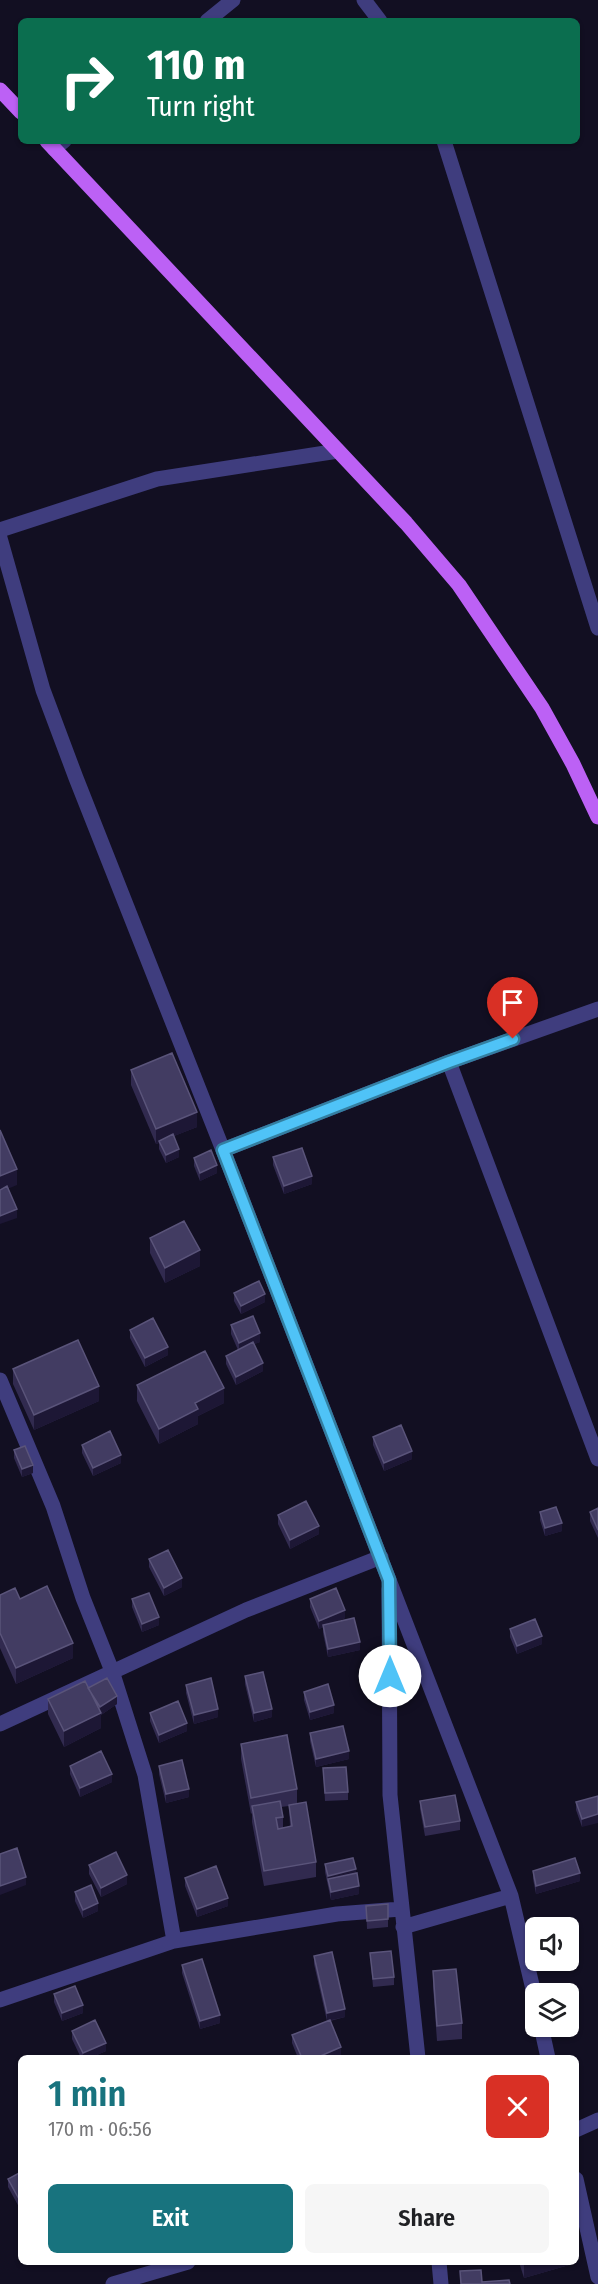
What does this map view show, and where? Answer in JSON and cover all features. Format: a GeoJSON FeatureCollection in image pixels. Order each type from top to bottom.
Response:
{"type":"FeatureCollection","features":[{"type":"Feature","properties":{"kind":"main road"},"geometry":{"type":"LineString","coordinates":[[0,90],[18,109]]}},
{"type":"Feature","properties":{"kind":"main road"},"geometry":{"type":"LineString","coordinates":[[55,144],[406,523],[459,585],[542,708],[573,764],[598,817]]}},
{"type":"Feature","properties":{"kind":"street"},"geometry":{"type":"LineString","coordinates":[[211,18],[232,0]]}},
{"type":"Feature","properties":{"kind":"street"},"geometry":{"type":"LineString","coordinates":[[364,0],[378,18]]}},
{"type":"Feature","properties":{"kind":"street"},"geometry":{"type":"LineString","coordinates":[[445,144],[598,628]]}},
{"type":"Feature","properties":{"kind":"street"},"geometry":{"type":"LineString","coordinates":[[0,531],[157,479],[338,452]]}},
{"type":"Feature","properties":{"kind":"street"},"geometry":{"type":"LineString","coordinates":[[0,538],[43,690],[511,1896],[532,1983]]}},
{"type":"Feature","properties":{"kind":"street"},"geometry":{"type":"LineString","coordinates":[[223,1150],[449,1062],[598,1009]]}},
{"type":"Feature","properties":{"kind":"street"},"geometry":{"type":"LineString","coordinates":[[449,1062],[598,1459]]}},
{"type":"Feature","properties":{"kind":"street"},"geometry":{"type":"LineString","coordinates":[[0,1380],[53,1506],[83,1598],[112,1671],[145,1774],[174,1941]]}},
{"type":"Feature","properties":{"kind":"street"},"geometry":{"type":"LineString","coordinates":[[0,1724],[246,1610],[381,1557]]}},
{"type":"Feature","properties":{"kind":"street"},"geometry":{"type":"LineString","coordinates":[[389,1580],[390,1795],[418,2055]]}},
{"type":"Feature","properties":{"kind":"street"},"geometry":{"type":"LineString","coordinates":[[403,1927],[511,1896]]}},
{"type":"Feature","properties":{"kind":"street"},"geometry":{"type":"LineString","coordinates":[[0,2001],[174,1941],[337,1914],[401,1909]]}},
{"type":"Feature","properties":{"kind":"street"},"geometry":{"type":"LineString","coordinates":[[543,2037],[547,2055]]}},
{"type":"Feature","properties":{"kind":"street"},"geometry":{"type":"LineString","coordinates":[[579,2129],[598,2120]]}},
{"type":"Feature","properties":{"kind":"street"},"geometry":{"type":"LineString","coordinates":[[579,2192],[598,2277]]}},
{"type":"Feature","properties":{"kind":"street"},"geometry":{"type":"LineString","coordinates":[[113,2284],[178,2265]]}},
{"type":"Feature","properties":{"kind":"street"},"geometry":{"type":"LineString","coordinates":[[439,2265],[441,2284]]}},
{"type":"Feature","properties":{"kind":"building"},"geometry":{"type":"Polygon","coordinates":[[[172,1053],[197,1112],[156,1129],[131,1070],[172,1053]]]}},
{"type":"Feature","properties":{"kind":"building"},"geometry":{"type":"Polygon","coordinates":[[[0,1130],[17,1169],[0,1176],[0,1130]]]}},
{"type":"Feature","properties":{"kind":"building"},"geometry":{"type":"Polygon","coordinates":[[[173,1134],[179,1149],[166,1155],[159,1141],[173,1134]]]}},
{"type":"Feature","properties":{"kind":"building"},"geometry":{"type":"Polygon","coordinates":[[[302,1148],[312,1176],[284,1186],[273,1157],[302,1148]]]}},
{"type":"Feature","properties":{"kind":"building"},"geometry":{"type":"Polygon","coordinates":[[[211,1150],[217,1165],[200,1173],[194,1158],[211,1150]]]}},
{"type":"Feature","properties":{"kind":"building"},"geometry":{"type":"Polygon","coordinates":[[[7,1186],[17,1209],[0,1216],[0,1190],[7,1186]]]}},
{"type":"Feature","properties":{"kind":"building"},"geometry":{"type":"Polygon","coordinates":[[[184,1221],[200,1250],[165,1268],[150,1238],[184,1221]]]}},
{"type":"Feature","properties":{"kind":"building"},"geometry":{"type":"Polygon","coordinates":[[[259,1281],[265,1294],[241,1306],[234,1293],[259,1281]]]}},
{"type":"Feature","properties":{"kind":"building"},"geometry":{"type":"Polygon","coordinates":[[[253,1316],[260,1333],[239,1343],[231,1325],[253,1316]]]}},
{"type":"Feature","properties":{"kind":"building"},"geometry":{"type":"Polygon","coordinates":[[[153,1318],[168,1347],[145,1358],[130,1330],[153,1318]]]}},
{"type":"Feature","properties":{"kind":"building"},"geometry":{"type":"Polygon","coordinates":[[[78,1340],[99,1386],[34,1415],[13,1369],[78,1340]]]}},
{"type":"Feature","properties":{"kind":"building"},"geometry":{"type":"Polygon","coordinates":[[[253,1342],[263,1363],[236,1377],[226,1356],[253,1342]]]}},
{"type":"Feature","properties":{"kind":"building"},"geometry":{"type":"Polygon","coordinates":[[[205,1351],[224,1388],[195,1403],[198,1409],[159,1429],[137,1385],[205,1351]]]}},
{"type":"Feature","properties":{"kind":"building"},"geometry":{"type":"Polygon","coordinates":[[[401,1425],[412,1451],[384,1463],[373,1437],[401,1425]]]}},
{"type":"Feature","properties":{"kind":"building"},"geometry":{"type":"Polygon","coordinates":[[[110,1431],[121,1455],[93,1468],[82,1445],[110,1431]]]}},
{"type":"Feature","properties":{"kind":"building"},"geometry":{"type":"Polygon","coordinates":[[[25,1446],[33,1465],[22,1469],[14,1450],[25,1446]]]}},
{"type":"Feature","properties":{"kind":"building"},"geometry":{"type":"Polygon","coordinates":[[[306,1501],[319,1526],[290,1540],[278,1515],[306,1501]]]}},
{"type":"Feature","properties":{"kind":"building"},"geometry":{"type":"Polygon","coordinates":[[[556,1507],[562,1523],[545,1528],[540,1512],[556,1507]]]}},
{"type":"Feature","properties":{"kind":"building"},"geometry":{"type":"Polygon","coordinates":[[[598,1508],[598,1530],[590,1512],[598,1508]]]}},
{"type":"Feature","properties":{"kind":"building"},"geometry":{"type":"Polygon","coordinates":[[[168,1550],[182,1578],[164,1588],[149,1559],[168,1550]]]}},
{"type":"Feature","properties":{"kind":"building"},"geometry":{"type":"Polygon","coordinates":[[[47,1586],[73,1643],[16,1668],[0,1633],[0,1595],[15,1588],[20,1599],[47,1586]]]}},
{"type":"Feature","properties":{"kind":"building"},"geometry":{"type":"Polygon","coordinates":[[[336,1588],[345,1610],[319,1621],[310,1599],[336,1588]]]}},
{"type":"Feature","properties":{"kind":"building"},"geometry":{"type":"Polygon","coordinates":[[[149,1593],[159,1617],[142,1624],[132,1599],[149,1593]]]}},
{"type":"Feature","properties":{"kind":"building"},"geometry":{"type":"Polygon","coordinates":[[[354,1618],[360,1642],[328,1649],[323,1625],[354,1618]]]}},
{"type":"Feature","properties":{"kind":"building"},"geometry":{"type":"Polygon","coordinates":[[[535,1619],[542,1636],[517,1646],[510,1629],[535,1619]]]}},
{"type":"Feature","properties":{"kind":"building"},"geometry":{"type":"Polygon","coordinates":[[[263,1672],[272,1709],[254,1713],[245,1676],[263,1672]]]}},
{"type":"Feature","properties":{"kind":"building"},"geometry":{"type":"Polygon","coordinates":[[[107,1678],[117,1696],[100,1707],[88,1688],[107,1678]]]}},
{"type":"Feature","properties":{"kind":"building"},"geometry":{"type":"Polygon","coordinates":[[[211,1678],[218,1709],[194,1715],[186,1685],[211,1678]]]}},
{"type":"Feature","properties":{"kind":"building"},"geometry":{"type":"Polygon","coordinates":[[[85,1681],[101,1713],[64,1731],[48,1699],[85,1681]]]}},
{"type":"Feature","properties":{"kind":"building"},"geometry":{"type":"Polygon","coordinates":[[[328,1684],[334,1705],[310,1712],[304,1692],[328,1684]]]}},
{"type":"Feature","properties":{"kind":"building"},"geometry":{"type":"Polygon","coordinates":[[[178,1701],[187,1723],[159,1735],[150,1713],[178,1701]]]}},
{"type":"Feature","properties":{"kind":"building"},"geometry":{"type":"Polygon","coordinates":[[[343,1726],[349,1751],[316,1759],[310,1733],[343,1726]]]}},
{"type":"Feature","properties":{"kind":"building"},"geometry":{"type":"Polygon","coordinates":[[[287,1735],[297,1789],[251,1798],[241,1744],[287,1735]]]}},
{"type":"Feature","properties":{"kind":"building"},"geometry":{"type":"Polygon","coordinates":[[[101,1751],[112,1774],[80,1788],[70,1766],[101,1751]]]}},
{"type":"Feature","properties":{"kind":"building"},"geometry":{"type":"Polygon","coordinates":[[[182,1760],[189,1789],[166,1794],[159,1766],[182,1760]]]}},
{"type":"Feature","properties":{"kind":"building"},"geometry":{"type":"Polygon","coordinates":[[[346,1767],[348,1792],[325,1793],[323,1768],[346,1767]]]}},
{"type":"Feature","properties":{"kind":"building"},"geometry":{"type":"Polygon","coordinates":[[[455,1795],[460,1821],[425,1827],[420,1801],[455,1795]]]}},
{"type":"Feature","properties":{"kind":"building"},"geometry":{"type":"Polygon","coordinates":[[[598,1796],[598,1814],[582,1819],[576,1802],[598,1796]]]}},
{"type":"Feature","properties":{"kind":"building"},"geometry":{"type":"Polygon","coordinates":[[[280,1801],[283,1817],[276,1818],[278,1829],[292,1826],[289,1805],[306,1802],[316,1862],[264,1871],[252,1806],[280,1801]]]}},
{"type":"Feature","properties":{"kind":"building"},"geometry":{"type":"Polygon","coordinates":[[[17,1848],[26,1877],[0,1886],[0,1854],[17,1848]]]}},
{"type":"Feature","properties":{"kind":"building"},"geometry":{"type":"Polygon","coordinates":[[[116,1852],[127,1875],[101,1888],[89,1865],[116,1852]]]}},
{"type":"Feature","properties":{"kind":"building"},"geometry":{"type":"Polygon","coordinates":[[[353,1858],[356,1869],[328,1876],[325,1864],[353,1858]]]}},
{"type":"Feature","properties":{"kind":"building"},"geometry":{"type":"Polygon","coordinates":[[[575,1858],[580,1873],[536,1886],[533,1871],[575,1858]]]}},
{"type":"Feature","properties":{"kind":"building"},"geometry":{"type":"Polygon","coordinates":[[[216,1866],[228,1898],[197,1909],[185,1878],[216,1866]]]}},
{"type":"Feature","properties":{"kind":"building"},"geometry":{"type":"Polygon","coordinates":[[[357,1873],[359,1886],[331,1892],[328,1879],[357,1873]]]}},
{"type":"Feature","properties":{"kind":"building"},"geometry":{"type":"Polygon","coordinates":[[[91,1885],[98,1903],[83,1910],[75,1892],[91,1885]]]}},
{"type":"Feature","properties":{"kind":"building"},"geometry":{"type":"Polygon","coordinates":[[[388,1904],[388,1919],[367,1921],[366,1906],[388,1904]]]}},
{"type":"Feature","properties":{"kind":"building"},"geometry":{"type":"Polygon","coordinates":[[[391,1951],[394,1977],[373,1979],[370,1953],[391,1951]]]}},
{"type":"Feature","properties":{"kind":"building"},"geometry":{"type":"Polygon","coordinates":[[[332,1952],[345,2009],[327,2013],[314,1956],[332,1952]]]}},
{"type":"Feature","properties":{"kind":"building"},"geometry":{"type":"Polygon","coordinates":[[[202,1959],[220,2015],[200,2021],[182,1965],[202,1959]]]}},
{"type":"Feature","properties":{"kind":"building"},"geometry":{"type":"Polygon","coordinates":[[[456,1969],[462,2023],[437,2026],[433,1971],[456,1969]]]}},
{"type":"Feature","properties":{"kind":"building"},"geometry":{"type":"Polygon","coordinates":[[[75,1986],[83,2005],[62,2013],[54,1994],[75,1986]]]}},
{"type":"Feature","properties":{"kind":"building"},"geometry":{"type":"Polygon","coordinates":[[[95,2020],[106,2043],[83,2053],[72,2031],[95,2020]]]}},
{"type":"Feature","properties":{"kind":"building"},"geometry":{"type":"Polygon","coordinates":[[[330,2020],[341,2047],[323,2055],[301,2055],[292,2035],[330,2020]]]}},
{"type":"Feature","properties":{"kind":"building"},"geometry":{"type":"Polygon","coordinates":[[[18,2174],[18,2197],[8,2179],[18,2174]]]}},
{"type":"Feature","properties":{"kind":"building"},"geometry":{"type":"Polygon","coordinates":[[[481,2270],[482,2282],[509,2280],[510,2284],[461,2284],[460,2271],[481,2270]]]}},
{"type":"Feature","properties":{"kind":"route"},"geometry":{"type":"LineString","coordinates":[[390,1676],[389,1580],[223,1150],[513,1039]]}}]}
